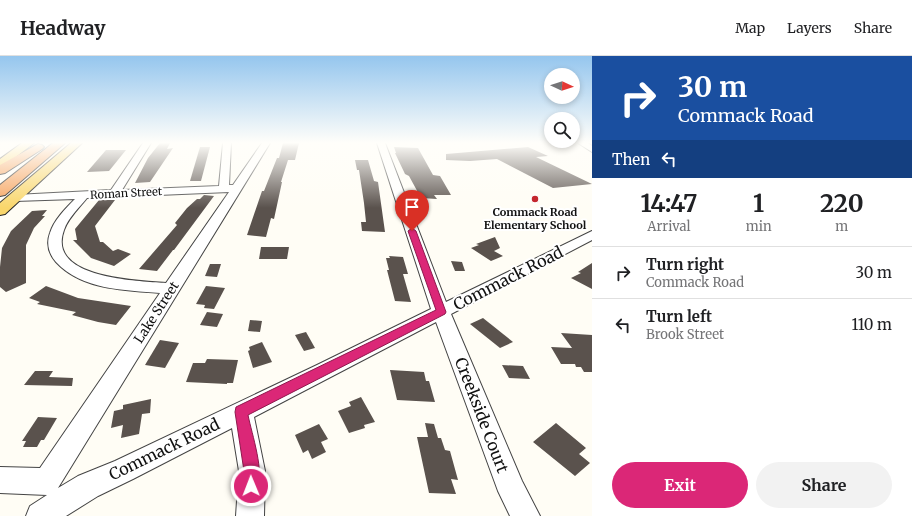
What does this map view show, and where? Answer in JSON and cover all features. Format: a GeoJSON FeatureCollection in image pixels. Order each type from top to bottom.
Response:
{"type":"FeatureCollection","features":[{"type":"Feature","properties":{"kind":"highway"},"geometry":{"type":"LineString","coordinates":[[0,170],[8,164]]}},
{"type":"Feature","properties":{"kind":"highway"},"geometry":{"type":"LineString","coordinates":[[0,178],[18,164]]}},
{"type":"Feature","properties":{"kind":"highway"},"geometry":{"type":"LineString","coordinates":[[0,192],[34,164]]}},
{"type":"Feature","properties":{"kind":"highway"},"geometry":{"type":"LineString","coordinates":[[37,179],[50,164]]}},
{"type":"Feature","properties":{"kind":"main road"},"geometry":{"type":"LineString","coordinates":[[0,211],[54,164]]}},
{"type":"Feature","properties":{"kind":"street"},"geometry":{"type":"LineString","coordinates":[[114,194],[133,164]]}},
{"type":"Feature","properties":{"kind":"street"},"geometry":{"type":"LineString","coordinates":[[228,164],[230,188]]}},
{"type":"Feature","properties":{"kind":"street","name":"Lake Street"},"geometry":{"type":"LineString","coordinates":[[46,502],[230,188],[249,164]]}},
{"type":"Feature","properties":{"kind":"street","name":"Creekside Court"},"geometry":{"type":"LineString","coordinates":[[389,164],[441,312],[512,491],[526,516]]}},
{"type":"Feature","properties":{"kind":"street","name":"Roman Street"},"geometry":{"type":"LineString","coordinates":[[15,198],[230,188]]}},
{"type":"Feature","properties":{"kind":"street"},"geometry":{"type":"LineString","coordinates":[[84,195],[56,233],[54,243],[58,254],[62,259],[80,273],[100,280],[171,289]]}},
{"type":"Feature","properties":{"kind":"street","name":"Commack Road"},"geometry":{"type":"LineString","coordinates":[[46,502],[124,470],[592,235]]}},
{"type":"Feature","properties":{"kind":"street"},"geometry":{"type":"LineString","coordinates":[[241,412],[252,471],[250,516]]}},
{"type":"Feature","properties":{"kind":"street"},"geometry":{"type":"LineString","coordinates":[[0,480],[46,502]]}},
{"type":"Feature","properties":{"kind":"building"},"geometry":{"type":"Polygon","coordinates":[[[94,164],[114,164],[109,171],[87,172],[94,164]]]}},
{"type":"Feature","properties":{"kind":"building"},"geometry":{"type":"Polygon","coordinates":[[[145,164],[162,164],[150,182],[135,183],[145,164]]]}},
{"type":"Feature","properties":{"kind":"building"},"geometry":{"type":"Polygon","coordinates":[[[195,164],[205,164],[201,181],[190,181],[195,164]]]}},
{"type":"Feature","properties":{"kind":"building"},"geometry":{"type":"Polygon","coordinates":[[[274,164],[287,164],[281,182],[274,219],[271,218],[266,237],[247,235],[262,191],[264,191],[274,164]]]}},
{"type":"Feature","properties":{"kind":"building"},"geometry":{"type":"Polygon","coordinates":[[[356,164],[369,164],[374,181],[378,182],[385,232],[362,231],[361,222],[366,222],[359,170],[357,170],[356,164]]]}},
{"type":"Feature","properties":{"kind":"building"},"geometry":{"type":"Polygon","coordinates":[[[400,164],[427,164],[433,175],[440,176],[451,195],[434,195],[437,199],[421,198],[409,176],[405,174],[400,164]]]}},
{"type":"Feature","properties":{"kind":"building"},"geometry":{"type":"Polygon","coordinates":[[[508,164],[551,164],[592,184],[553,188],[508,164]]]}},
{"type":"Feature","properties":{"kind":"building"},"geometry":{"type":"Polygon","coordinates":[[[204,195],[214,196],[157,271],[139,269],[177,225],[175,223],[187,208],[204,195]]]}},
{"type":"Feature","properties":{"kind":"building"},"geometry":{"type":"Polygon","coordinates":[[[99,200],[115,200],[95,226],[100,242],[103,242],[113,251],[118,249],[131,254],[114,266],[91,258],[73,240],[77,240],[75,229],[99,200]]]}},
{"type":"Feature","properties":{"kind":"building"},"geometry":{"type":"Polygon","coordinates":[[[47,210],[42,216],[45,216],[34,228],[26,245],[26,283],[6,292],[0,287],[2,248],[11,231],[32,211],[47,210]]]}},
{"type":"Feature","properties":{"kind":"building"},"geometry":{"type":"Polygon","coordinates":[[[495,237],[500,248],[494,251],[503,256],[491,261],[471,248],[479,245],[476,244],[495,237]]]}},
{"type":"Feature","properties":{"kind":"building"},"geometry":{"type":"Polygon","coordinates":[[[261,247],[289,247],[287,259],[259,259],[261,247]]]}},
{"type":"Feature","properties":{"kind":"building"},"geometry":{"type":"Polygon","coordinates":[[[389,256],[403,257],[408,274],[403,274],[411,302],[395,301],[387,270],[389,270],[386,258],[390,258],[389,256]]]}},
{"type":"Feature","properties":{"kind":"building"},"geometry":{"type":"Polygon","coordinates":[[[451,261],[462,262],[465,271],[455,271],[451,261]]]}},
{"type":"Feature","properties":{"kind":"building"},"geometry":{"type":"Polygon","coordinates":[[[592,263],[592,289],[571,278],[581,273],[578,272],[592,263]]]}},
{"type":"Feature","properties":{"kind":"building"},"geometry":{"type":"Polygon","coordinates":[[[210,264],[221,264],[217,277],[205,276],[210,264]]]}},
{"type":"Feature","properties":{"kind":"building"},"geometry":{"type":"Polygon","coordinates":[[[46,286],[78,298],[131,306],[116,325],[98,322],[72,315],[76,312],[37,304],[40,302],[29,298],[46,286]]]}},
{"type":"Feature","properties":{"kind":"building"},"geometry":{"type":"Polygon","coordinates":[[[206,286],[225,288],[214,309],[204,308],[205,305],[196,304],[206,286]]]}},
{"type":"Feature","properties":{"kind":"building"},"geometry":{"type":"Polygon","coordinates":[[[207,312],[223,314],[217,327],[200,325],[207,312]]]}},
{"type":"Feature","properties":{"kind":"building"},"geometry":{"type":"Polygon","coordinates":[[[483,318],[513,342],[500,348],[470,324],[483,318]]]}},
{"type":"Feature","properties":{"kind":"building"},"geometry":{"type":"Polygon","coordinates":[[[250,320],[262,321],[260,332],[248,331],[250,320]]]}},
{"type":"Feature","properties":{"kind":"building"},"geometry":{"type":"Polygon","coordinates":[[[306,332],[315,348],[304,351],[295,335],[306,332]]]}},
{"type":"Feature","properties":{"kind":"building"},"geometry":{"type":"Polygon","coordinates":[[[561,333],[592,335],[592,372],[584,372],[581,367],[576,367],[575,364],[561,364],[551,347],[572,348],[561,333]]]}},
{"type":"Feature","properties":{"kind":"building"},"geometry":{"type":"Polygon","coordinates":[[[160,340],[179,343],[165,368],[145,365],[160,340]]]}},
{"type":"Feature","properties":{"kind":"building"},"geometry":{"type":"Polygon","coordinates":[[[262,342],[272,362],[253,368],[248,351],[250,350],[249,347],[262,342]]]}},
{"type":"Feature","properties":{"kind":"building"},"geometry":{"type":"Polygon","coordinates":[[[207,359],[238,360],[233,383],[186,382],[193,363],[205,363],[207,359]]]}},
{"type":"Feature","properties":{"kind":"building"},"geometry":{"type":"Polygon","coordinates":[[[502,365],[523,366],[530,379],[509,378],[502,365]]]}},
{"type":"Feature","properties":{"kind":"building"},"geometry":{"type":"Polygon","coordinates":[[[390,370],[424,372],[426,381],[429,381],[435,402],[397,400],[390,370]]]}},
{"type":"Feature","properties":{"kind":"building"},"geometry":{"type":"Polygon","coordinates":[[[35,371],[53,371],[49,377],[73,378],[72,386],[24,385],[35,371]]]}},
{"type":"Feature","properties":{"kind":"building"},"geometry":{"type":"Polygon","coordinates":[[[361,397],[375,422],[364,425],[365,428],[349,433],[338,411],[351,406],[349,402],[361,397]]]}},
{"type":"Feature","properties":{"kind":"building"},"geometry":{"type":"Polygon","coordinates":[[[151,399],[150,413],[142,414],[139,434],[121,438],[123,425],[111,428],[114,411],[123,409],[123,405],[151,399]]]}},
{"type":"Feature","properties":{"kind":"building"},"geometry":{"type":"Polygon","coordinates":[[[38,417],[57,418],[44,440],[41,440],[37,447],[23,447],[26,441],[22,441],[38,417]]]}},
{"type":"Feature","properties":{"kind":"building"},"geometry":{"type":"Polygon","coordinates":[[[425,423],[434,424],[438,438],[441,438],[445,450],[450,451],[458,480],[451,479],[456,494],[429,493],[417,437],[428,437],[425,423]]]}},
{"type":"Feature","properties":{"kind":"building"},"geometry":{"type":"Polygon","coordinates":[[[556,423],[586,448],[579,454],[590,463],[575,476],[533,442],[556,423]]]}},
{"type":"Feature","properties":{"kind":"building"},"geometry":{"type":"Polygon","coordinates":[[[319,424],[328,439],[321,442],[326,452],[312,459],[308,450],[303,453],[295,435],[319,424]]]}},
{"type":"Feature","properties":{"kind":"place","name":"Commack Road Elementary School"},"geometry":{"type":"Point","coordinates":[535,199]}},
{"type":"Feature","properties":{"kind":"route"},"geometry":{"type":"LineString","coordinates":[[251,486],[252,471],[241,412],[441,312],[412,231]]}}]}
